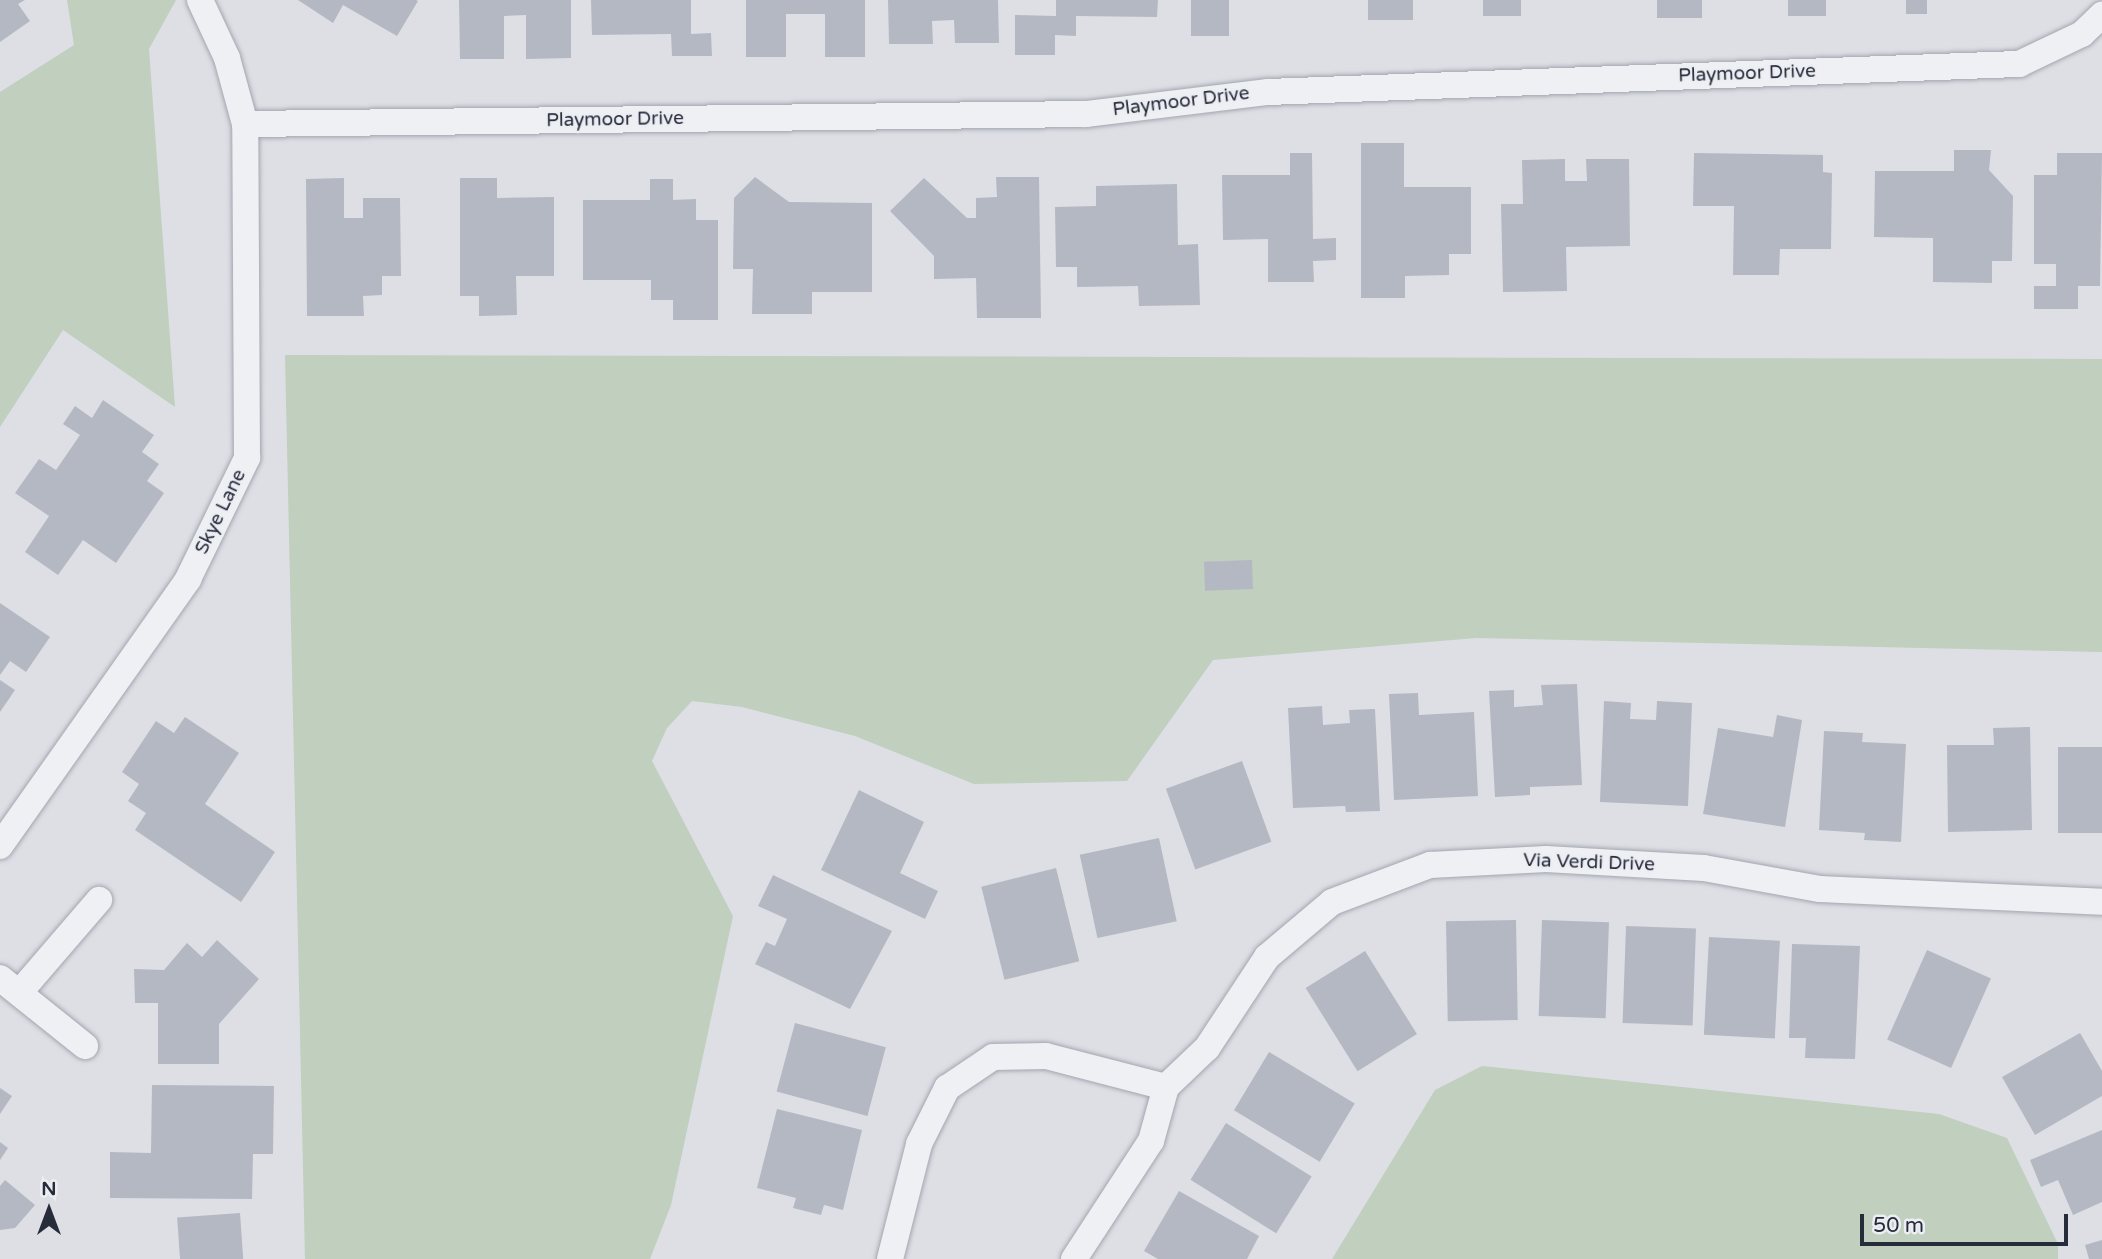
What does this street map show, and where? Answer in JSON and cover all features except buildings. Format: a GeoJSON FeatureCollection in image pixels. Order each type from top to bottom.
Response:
{"type":"FeatureCollection","features":[{"type":"Feature","properties":{"kind":"street","name":"Skye Lane"},"geometry":{"type":"LineString","coordinates":[[0,846],[188,579],[247,458],[245,124],[227,58],[200,0]]}},
{"type":"Feature","properties":{"kind":"street","name":"Playmoor Drive"},"geometry":{"type":"LineString","coordinates":[[245,124],[1086,114],[1268,92],[2019,64],[2082,34],[2102,15]]}},
{"type":"Feature","properties":{"kind":"street","name":"Via Verdi Drive"},"geometry":{"type":"LineString","coordinates":[[1166,1087],[1207,1048],[1267,957],[1332,902],[1430,865],[1559,860],[1704,868],[1820,889],[2102,902]]}},
{"type":"Feature","properties":{"kind":"street"},"geometry":{"type":"LineString","coordinates":[[85,1046],[10,985],[99,900]]}},
{"type":"Feature","properties":{"kind":"street"},"geometry":{"type":"LineString","coordinates":[[890,1259],[919,1144],[947,1088],[993,1057],[1046,1056],[1112,1070],[1166,1087],[1151,1141],[1074,1259]]}},
{"type":"Feature","properties":{"kind":"green space"},"geometry":{"type":"Polygon","coordinates":[[[67,0],[176,0],[149,49],[175,407],[63,330],[0,427],[0,92],[74,45],[67,0]]]}},
{"type":"Feature","properties":{"kind":"green space"},"geometry":{"type":"Polygon","coordinates":[[[285,355],[2102,359],[2102,652],[1476,638],[1213,660],[1127,781],[974,784],[855,736],[742,707],[692,701],[667,728],[652,761],[733,916],[671,1205],[650,1259],[305,1259],[285,355]]]}},
{"type":"Feature","properties":{"kind":"green space"},"geometry":{"type":"Polygon","coordinates":[[[1482,1066],[1939,1114],[2007,1138],[2058,1244],[2058,1259],[1332,1259],[1435,1090],[1482,1066]]]}}]}
